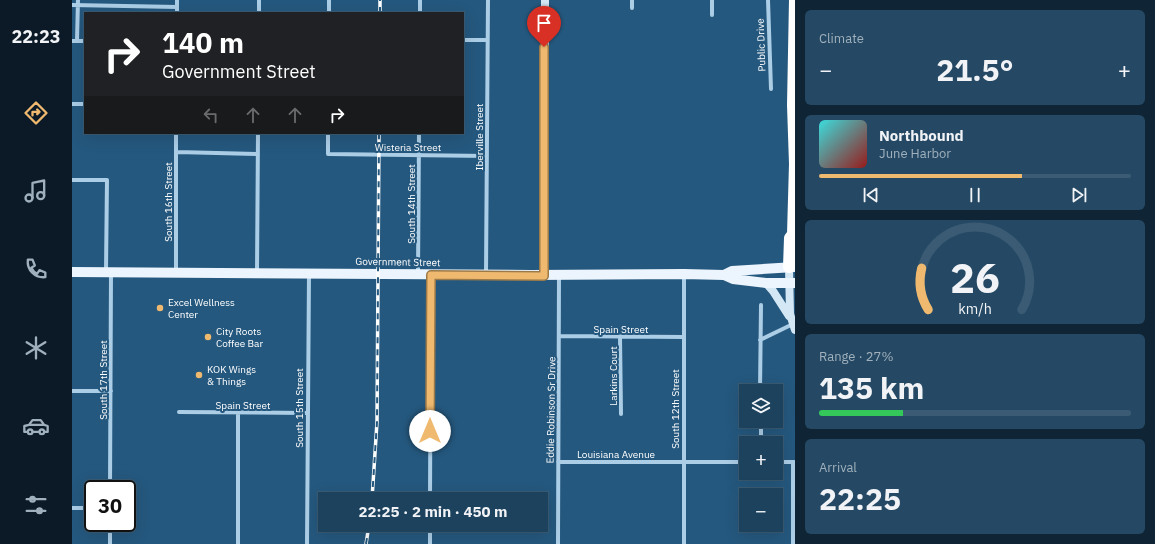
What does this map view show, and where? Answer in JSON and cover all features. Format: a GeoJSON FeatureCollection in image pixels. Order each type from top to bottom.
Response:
{"type":"FeatureCollection","features":[{"type":"Feature","properties":{"kind":"highway"},"geometry":{"type":"LineString","coordinates":[[792,267],[790,238],[794,235],[795,164],[793,105],[795,0]]}},
{"type":"Feature","properties":{"kind":"main road","name":"Government Street"},"geometry":{"type":"LineString","coordinates":[[724,275],[732,271],[792,267]]}},
{"type":"Feature","properties":{"kind":"main road","name":"Government Street"},"geometry":{"type":"LineString","coordinates":[[72,272],[544,276],[684,274],[724,275],[733,279],[766,283],[792,283]]}},
{"type":"Feature","properties":{"kind":"street"},"geometry":{"type":"LineString","coordinates":[[78,0],[74,41],[84,40]]}},
{"type":"Feature","properties":{"kind":"street"},"geometry":{"type":"LineString","coordinates":[[177,0],[177,12]]}},
{"type":"Feature","properties":{"kind":"street"},"geometry":{"type":"LineString","coordinates":[[259,0],[259,12]]}},
{"type":"Feature","properties":{"kind":"street"},"geometry":{"type":"LineString","coordinates":[[329,0],[329,12]]}},
{"type":"Feature","properties":{"kind":"street"},"geometry":{"type":"LineString","coordinates":[[420,0],[420,12]]}},
{"type":"Feature","properties":{"kind":"street","name":"Iberville Street"},"geometry":{"type":"LineString","coordinates":[[486,275],[488,0]]}},
{"type":"Feature","properties":{"kind":"street"},"geometry":{"type":"LineString","coordinates":[[544,276],[545,0]]}},
{"type":"Feature","properties":{"kind":"street"},"geometry":{"type":"LineString","coordinates":[[632,0],[632,8]]}},
{"type":"Feature","properties":{"kind":"street"},"geometry":{"type":"LineString","coordinates":[[712,0],[712,15]]}},
{"type":"Feature","properties":{"kind":"street","name":"Public Drive"},"geometry":{"type":"LineString","coordinates":[[768,0],[771,90]]}},
{"type":"Feature","properties":{"kind":"street"},"geometry":{"type":"LineString","coordinates":[[72,6],[177,7]]}},
{"type":"Feature","properties":{"kind":"street"},"geometry":{"type":"LineString","coordinates":[[464,40],[487,40]]}},
{"type":"Feature","properties":{"kind":"street"},"geometry":{"type":"LineString","coordinates":[[72,104],[84,104]]}},
{"type":"Feature","properties":{"kind":"street","name":"South 16th Street"},"geometry":{"type":"LineString","coordinates":[[176,134],[176,272]]}},
{"type":"Feature","properties":{"kind":"street"},"geometry":{"type":"LineString","coordinates":[[256,273],[258,134]]}},
{"type":"Feature","properties":{"kind":"street","name":"Wisteria Street"},"geometry":{"type":"LineString","coordinates":[[328,134],[328,154],[487,156]]}},
{"type":"Feature","properties":{"kind":"street","name":"South 14th Street"},"geometry":{"type":"LineString","coordinates":[[418,275],[419,134]]}},
{"type":"Feature","properties":{"kind":"street"},"geometry":{"type":"LineString","coordinates":[[177,152],[258,154]]}},
{"type":"Feature","properties":{"kind":"street","name":"South 17th Street"},"geometry":{"type":"LineString","coordinates":[[72,180],[106,180],[111,391],[110,480]]}},
{"type":"Feature","properties":{"kind":"street"},"geometry":{"type":"LineString","coordinates":[[792,267],[793,325]]}},
{"type":"Feature","properties":{"kind":"street","name":"South 15th Street"},"geometry":{"type":"LineString","coordinates":[[307,544],[309,273]]}},
{"type":"Feature","properties":{"kind":"street","name":"South 12th Street"},"geometry":{"type":"LineString","coordinates":[[684,274],[684,544]]}},
{"type":"Feature","properties":{"kind":"street"},"geometry":{"type":"LineString","coordinates":[[430,492],[431,275]]}},
{"type":"Feature","properties":{"kind":"street","name":"Eddie Robinson Sr Drive"},"geometry":{"type":"LineString","coordinates":[[558,544],[559,275]]}},
{"type":"Feature","properties":{"kind":"street"},"geometry":{"type":"LineString","coordinates":[[766,283],[774,292],[793,325]]}},
{"type":"Feature","properties":{"kind":"street"},"geometry":{"type":"LineString","coordinates":[[760,384],[761,305]]}},
{"type":"Feature","properties":{"kind":"street"},"geometry":{"type":"LineString","coordinates":[[760,340],[793,325]]}},
{"type":"Feature","properties":{"kind":"street","name":"Spain Street"},"geometry":{"type":"LineString","coordinates":[[559,336],[683,337]]}},
{"type":"Feature","properties":{"kind":"street","name":"Larkins Court"},"geometry":{"type":"LineString","coordinates":[[620,337],[621,414]]}},
{"type":"Feature","properties":{"kind":"street"},"geometry":{"type":"LineString","coordinates":[[72,391],[111,391]]}},
{"type":"Feature","properties":{"kind":"street","name":"Spain Street"},"geometry":{"type":"LineString","coordinates":[[179,412],[307,413]]}},
{"type":"Feature","properties":{"kind":"street"},"geometry":{"type":"LineString","coordinates":[[238,413],[238,544]]}},
{"type":"Feature","properties":{"kind":"street","name":"Louisiana Avenue"},"geometry":{"type":"LineString","coordinates":[[558,462],[739,462]]}},
{"type":"Feature","properties":{"kind":"street"},"geometry":{"type":"LineString","coordinates":[[783,462],[794,462],[793,544]]}},
{"type":"Feature","properties":{"kind":"street"},"geometry":{"type":"LineString","coordinates":[[72,508],[84,508]]}},
{"type":"Feature","properties":{"kind":"street"},"geometry":{"type":"LineString","coordinates":[[110,532],[110,544]]}},
{"type":"Feature","properties":{"kind":"street"},"geometry":{"type":"LineString","coordinates":[[430,532],[430,544]]}},
{"type":"Feature","properties":{"kind":"railway"},"geometry":{"type":"LineString","coordinates":[[380,0],[380,12]]}},
{"type":"Feature","properties":{"kind":"railway"},"geometry":{"type":"LineString","coordinates":[[372,492],[377,422],[379,134]]}},
{"type":"Feature","properties":{"kind":"railway"},"geometry":{"type":"LineString","coordinates":[[366,544],[368,532]]}},
{"type":"Feature","properties":{"kind":"place","name":"Excel Wellness Center"},"geometry":{"type":"Point","coordinates":[160,308]}},
{"type":"Feature","properties":{"kind":"place","name":"City Roots Coffee Bar"},"geometry":{"type":"Point","coordinates":[208,337]}},
{"type":"Feature","properties":{"kind":"place","name":"KOK Wings & Things"},"geometry":{"type":"Point","coordinates":[199,375]}},
{"type":"Feature","properties":{"kind":"route"},"geometry":{"type":"LineString","coordinates":[[430,431],[431,275],[544,276],[544,47]]}}]}
